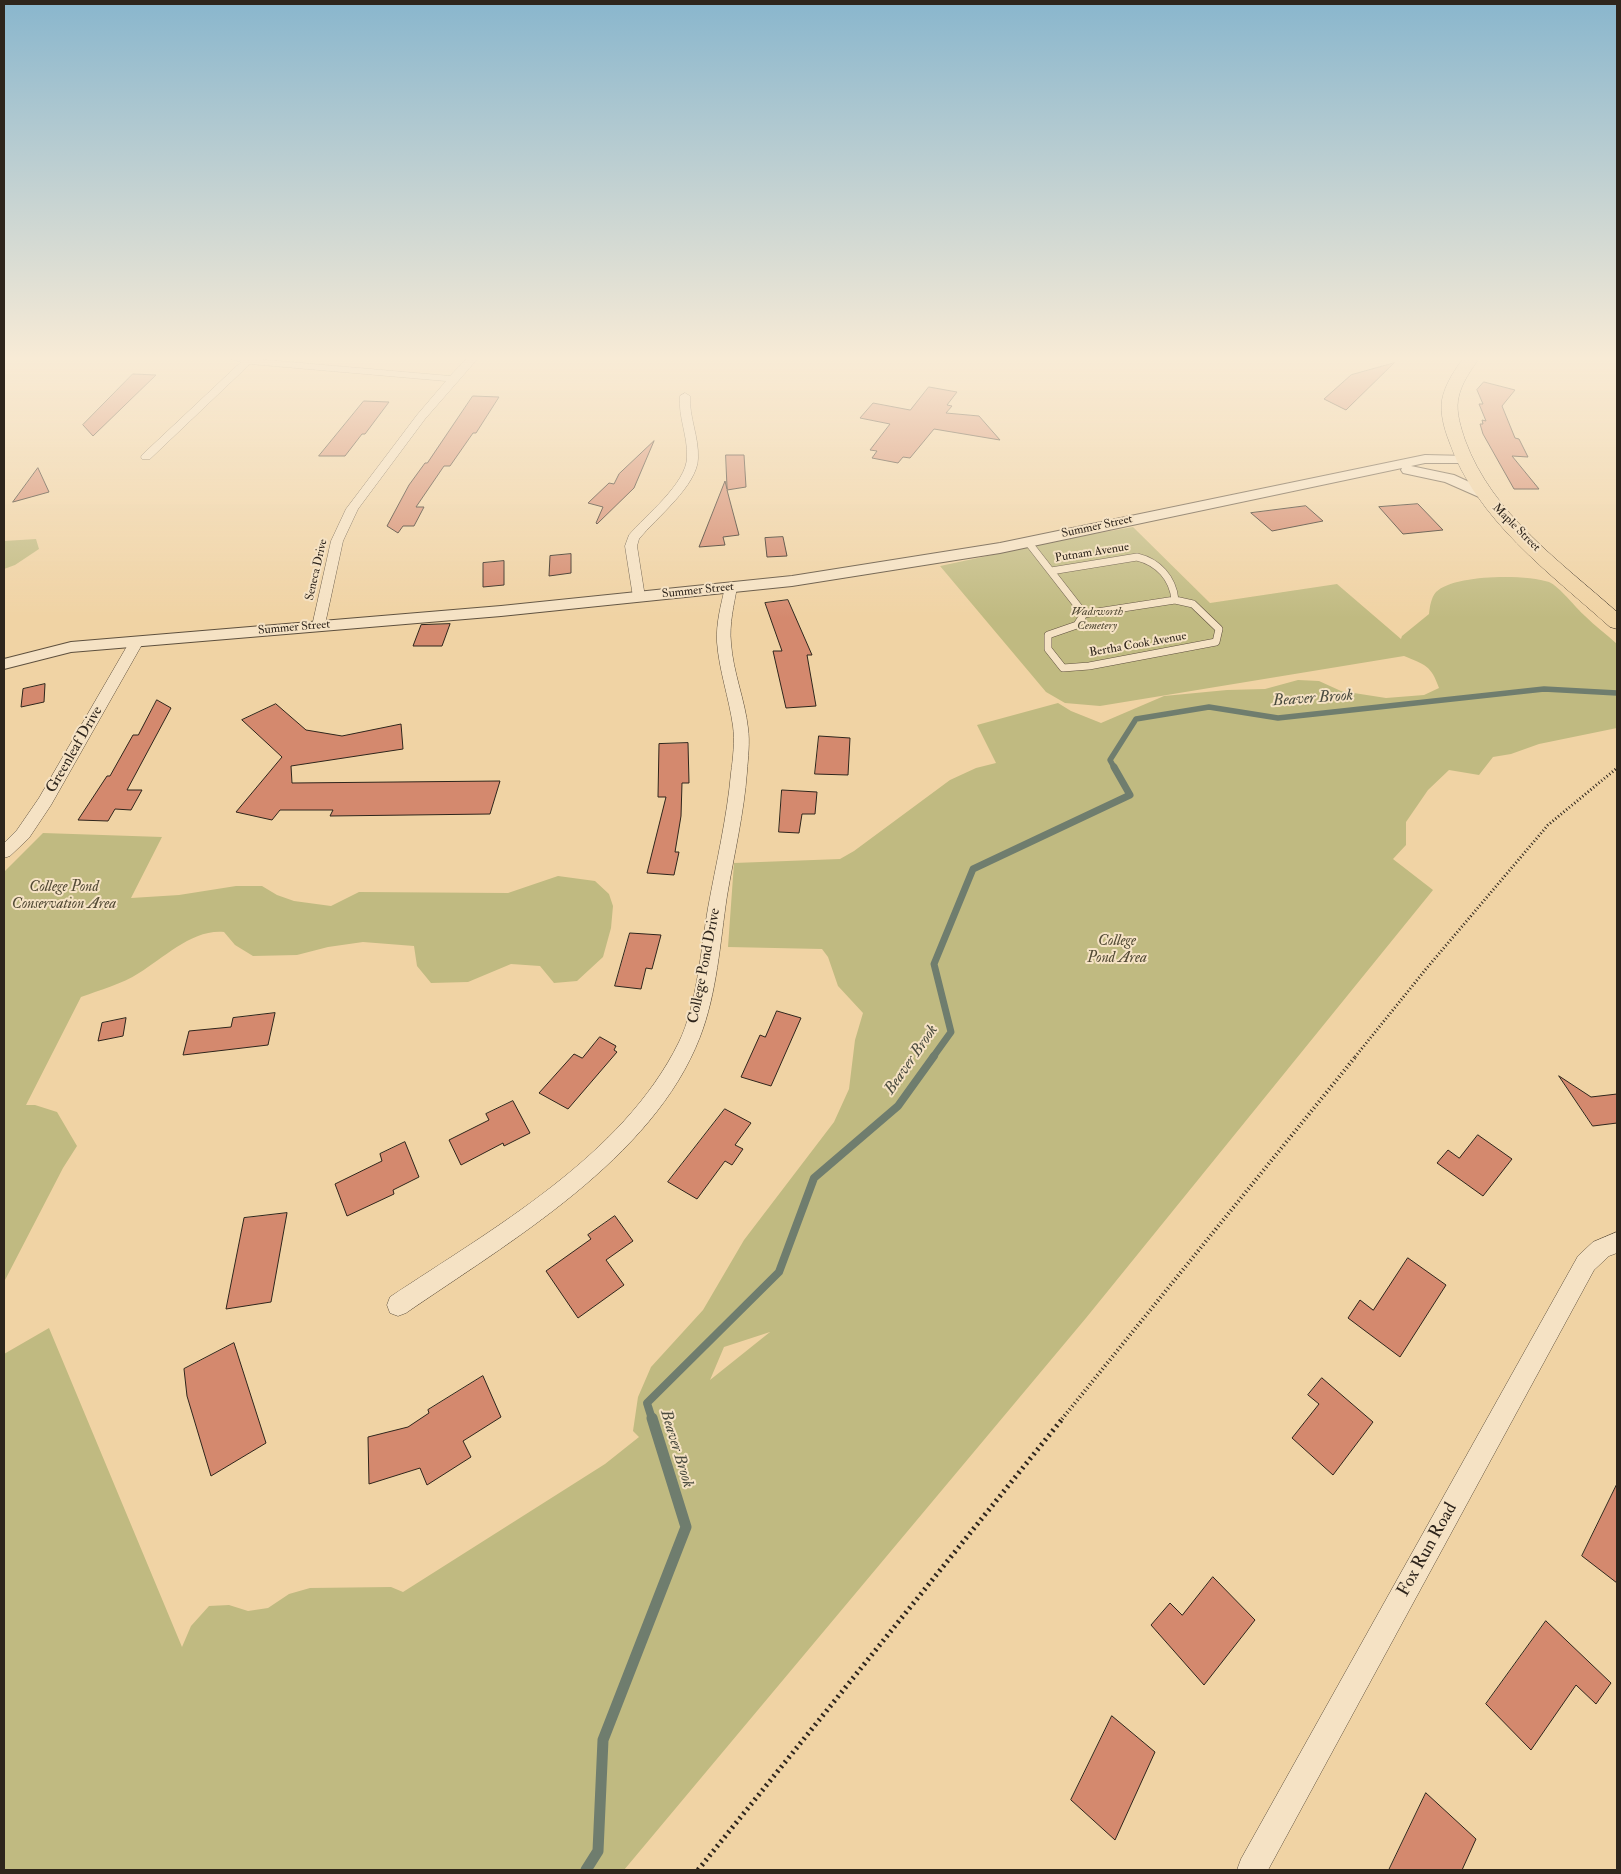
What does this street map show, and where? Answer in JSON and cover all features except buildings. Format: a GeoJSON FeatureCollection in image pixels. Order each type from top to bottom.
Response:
{"type":"FeatureCollection","features":[{"type":"Feature","properties":{"kind":"main road","name":"Maple Street"},"geometry":{"type":"LineString","coordinates":[[1456,443],[1463,459],[1484,494],[1509,523],[1617,623]]}},
{"type":"Feature","properties":{"kind":"street"},"geometry":{"type":"LineString","coordinates":[[146,457],[160,443]]}},
{"type":"Feature","properties":{"kind":"street","name":"Seneca Drive"},"geometry":{"type":"LineString","coordinates":[[319,626],[337,541],[352,509],[401,443]]}},
{"type":"Feature","properties":{"kind":"street"},"geometry":{"type":"LineString","coordinates":[[639,597],[631,546],[633,538],[686,477],[693,459],[690,443]]}},
{"type":"Feature","properties":{"kind":"street","name":"Summer Street"},"geometry":{"type":"LineString","coordinates":[[4,664],[71,648],[500,612],[731,587],[897,565],[1028,542],[1425,459],[1463,459]]}},
{"type":"Feature","properties":{"kind":"street","name":"Summer Street"},"geometry":{"type":"LineString","coordinates":[[1384,467],[1440,476],[1484,494]]}},
{"type":"Feature","properties":{"kind":"street","name":"College Pond Drive"},"geometry":{"type":"LineString","coordinates":[[398,1305],[547,1200],[605,1153],[629,1130],[653,1102],[672,1074],[687,1046],[705,981],[739,774],[741,729],[724,643],[725,615],[731,587]]}},
{"type":"Feature","properties":{"kind":"street","name":"Greenleaf Drive"},"geometry":{"type":"LineString","coordinates":[[4,852],[23,834],[45,801],[137,641]]}},
{"type":"Feature","properties":{"kind":"street","name":"Fox Run Road"},"geometry":{"type":"LineString","coordinates":[[1252,1870],[1586,1263],[1601,1249],[1617,1242]]}},
{"type":"Feature","properties":{"kind":"lane"},"geometry":{"type":"LineString","coordinates":[[1028,542],[1084,614],[1175,600]]}},
{"type":"Feature","properties":{"kind":"lane","name":"Putnam Avenue"},"geometry":{"type":"LineString","coordinates":[[1051,571],[1137,557],[1152,561],[1161,568],[1176,591],[1175,600]]}},
{"type":"Feature","properties":{"kind":"lane","name":"Bertha Cook Avenue"},"geometry":{"type":"LineString","coordinates":[[1084,614],[1077,624],[1048,635],[1046,641],[1047,650],[1063,668],[1089,666],[1216,642],[1219,629],[1193,604],[1175,600]]}},
{"type":"Feature","properties":{"kind":"path"},"geometry":{"type":"LineString","coordinates":[[698,1870],[1426,969],[1548,825],[1617,768]]}},
{"type":"Feature","properties":{"kind":"green space","name":"College Pond Area"},"geometry":{"type":"Polygon","coordinates":[[[1133,527],[1210,603],[1337,584],[1401,639],[1402,636],[1429,614],[1434,594],[1445,586],[1491,577],[1538,579],[1549,582],[1558,588],[1589,620],[1617,644],[1617,728],[1539,744],[1511,754],[1493,757],[1479,775],[1449,770],[1428,790],[1406,822],[1406,845],[1393,859],[1433,890],[1086,1318],[624,1870],[4,1870],[4,1354],[49,1328],[182,1647],[191,1626],[209,1606],[229,1605],[248,1611],[268,1608],[289,1594],[310,1588],[391,1587],[403,1592],[605,1464],[639,1437],[633,1431],[638,1397],[651,1367],[703,1310],[744,1240],[834,1122],[849,1089],[855,1040],[863,1013],[838,986],[828,957],[822,949],[728,947],[734,863],[840,859],[854,851],[950,780],[976,768],[996,763],[977,725],[1058,703],[1071,711],[1101,723],[1164,696],[1227,690],[1265,689],[1298,680],[1319,681],[1341,691],[1386,698],[1424,695],[1439,688],[1430,670],[1404,656],[1100,706],[1065,703],[1046,692],[940,566],[1133,527]],[[770,1332],[724,1347],[710,1380],[770,1332]]]}},
{"type":"Feature","properties":{"kind":"green space"},"geometry":{"type":"Polygon","coordinates":[[[36,539],[39,549],[15,565],[4,569],[4,541],[36,539]]]}},
{"type":"Feature","properties":{"kind":"green space","name":"College Pond Conservation Area"},"geometry":{"type":"Polygon","coordinates":[[[43,833],[162,837],[131,898],[179,895],[236,886],[262,886],[277,895],[294,901],[331,906],[359,892],[508,893],[558,876],[595,881],[609,894],[613,906],[611,928],[603,957],[577,981],[554,983],[540,966],[511,964],[468,982],[431,983],[417,966],[414,946],[363,942],[328,947],[297,955],[253,956],[235,945],[224,932],[212,932],[201,935],[179,946],[139,973],[125,980],[81,997],[26,1105],[35,1105],[57,1112],[77,1146],[63,1168],[4,1282],[4,872],[43,833]]]}},
{"type":"Feature","properties":{"kind":"waterway","name":"Beaver Brook"},"geometry":{"type":"LineString","coordinates":[[1115,769],[1110,760],[1136,719],[1209,707],[1278,718],[1544,689],[1617,693]]}},
{"type":"Feature","properties":{"kind":"waterway","name":"Beaver Brook"},"geometry":{"type":"LineString","coordinates":[[933,1057],[951,1032],[934,964],[973,869],[1130,795],[1114,767]]}},
{"type":"Feature","properties":{"kind":"waterway","name":"Beaver Brook"},"geometry":{"type":"LineString","coordinates":[[652,1419],[647,1403],[779,1272],[814,1178],[898,1106],[934,1056]]}},
{"type":"Feature","properties":{"kind":"waterway","name":"Beaver Brook"},"geometry":{"type":"LineString","coordinates":[[586,1870],[598,1851],[603,1740],[686,1527],[652,1418]]}},
{"type":"Feature","properties":{"kind":"park label","name":"Wadsworth Cemetery"},"geometry":{"type":"Point","coordinates":[1097,619]}}]}
